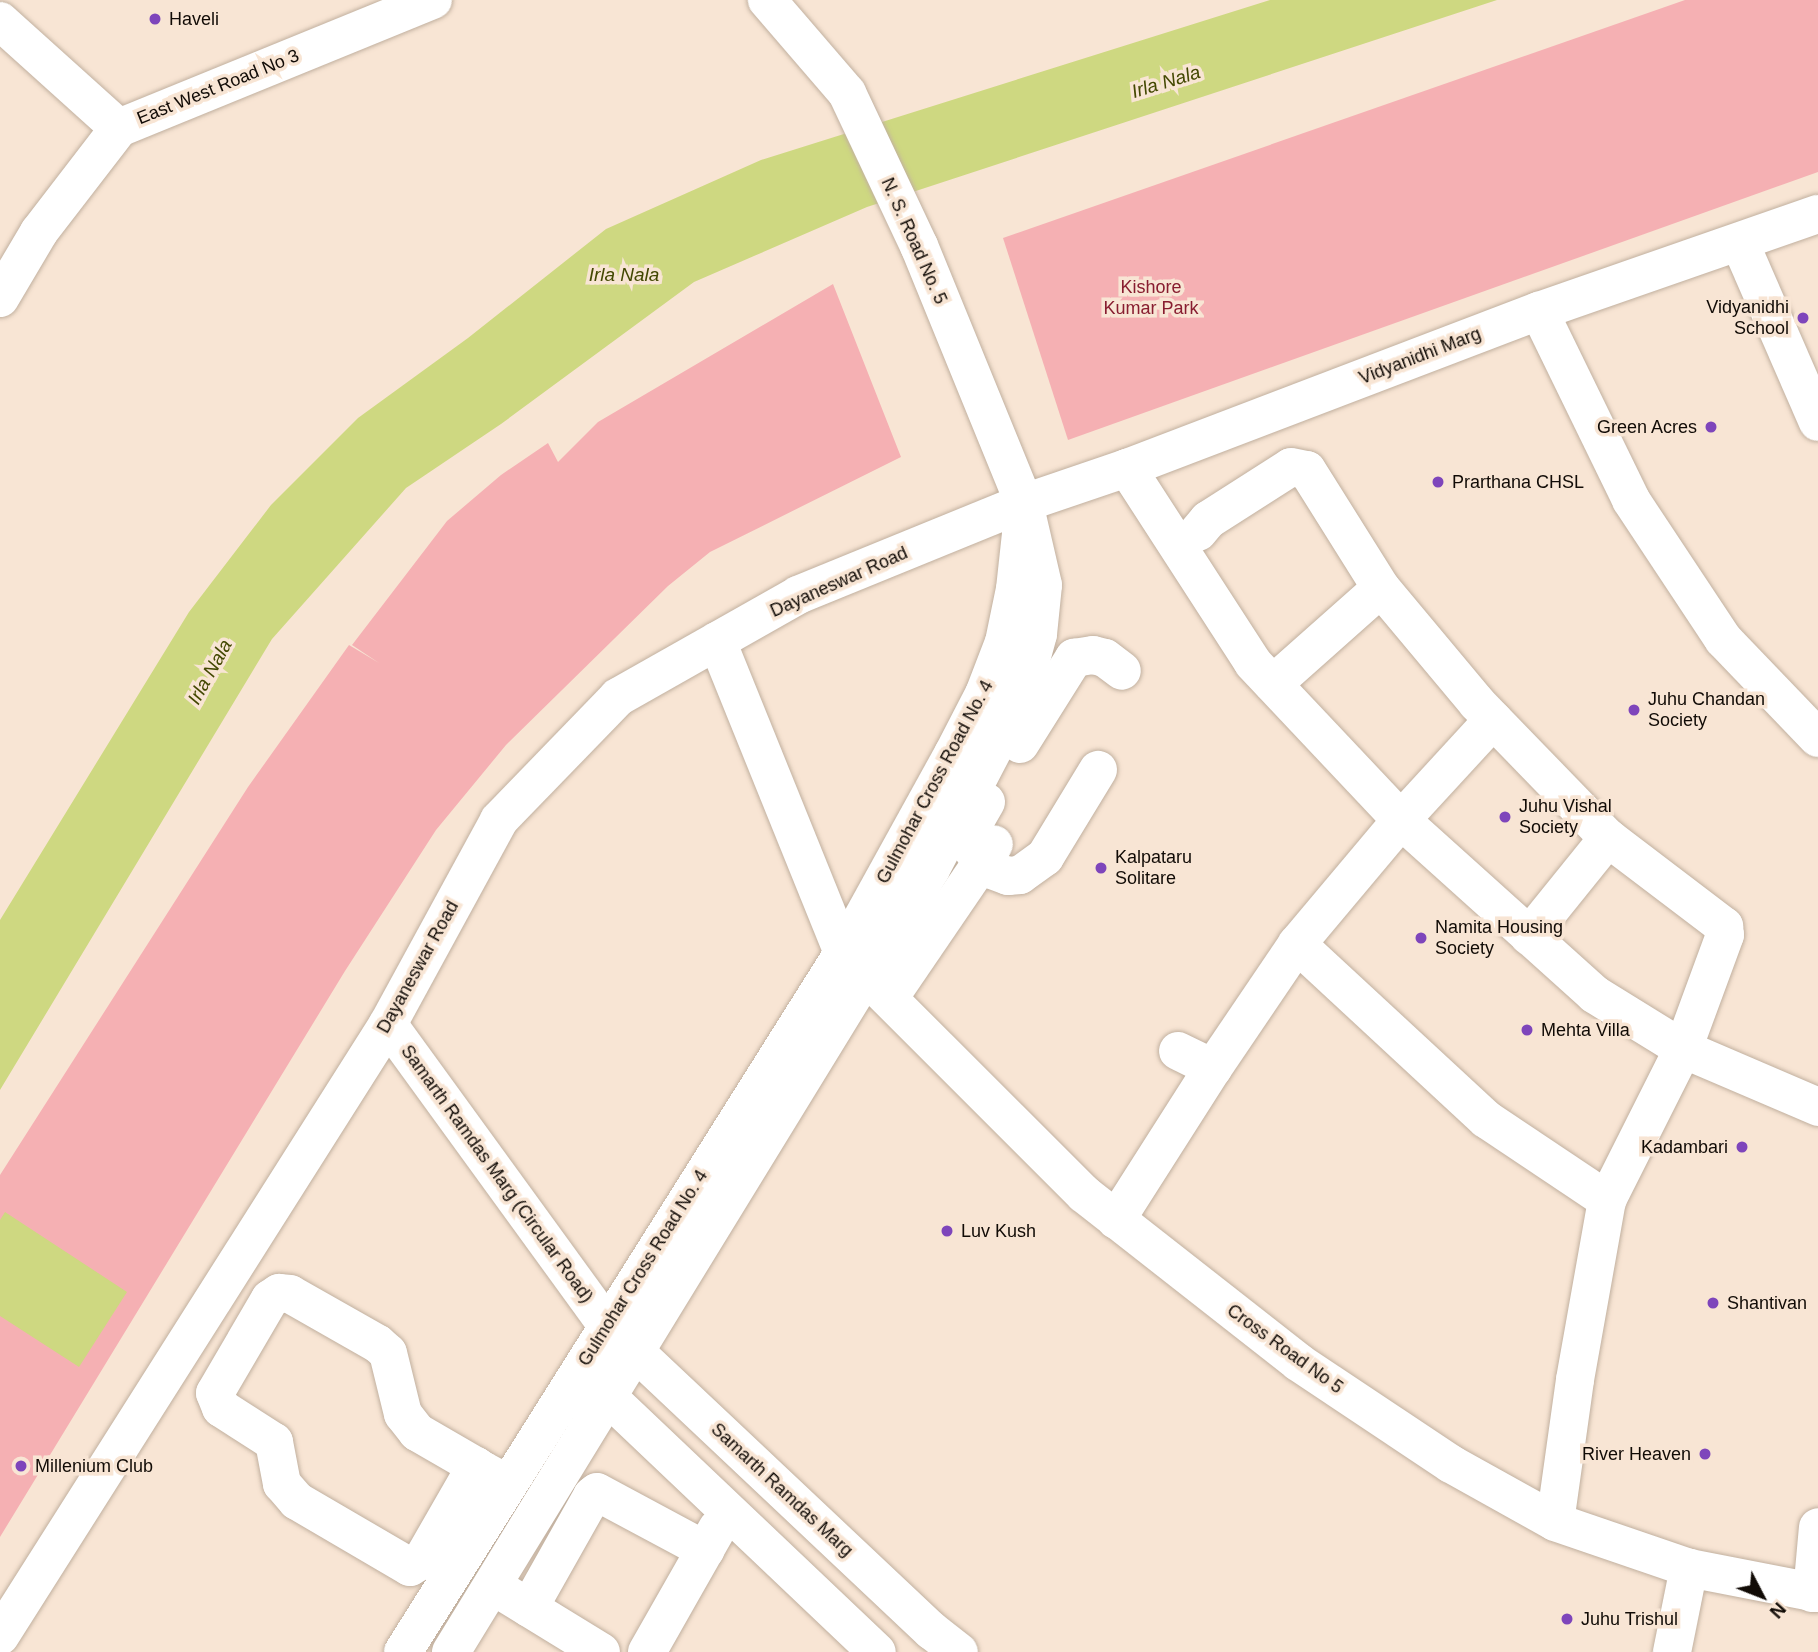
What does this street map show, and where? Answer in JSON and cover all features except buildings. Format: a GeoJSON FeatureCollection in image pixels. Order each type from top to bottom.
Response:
{"type":"FeatureCollection","features":[{"type":"Feature","properties":{"kind":"street","name":"East West Road No 3"},"geometry":{"type":"LineString","coordinates":[[0,298],[39,232],[119,128],[433,0]]}},
{"type":"Feature","properties":{"kind":"street","name":"N. S. Road No. 5"},"geometry":{"type":"LineString","coordinates":[[767,0],[847,93],[919,246],[1024,503]]}},
{"type":"Feature","properties":{"kind":"street"},"geometry":{"type":"LineString","coordinates":[[0,21],[119,128]]}},
{"type":"Feature","properties":{"kind":"street","name":"Vidyanidhi Marg"},"geometry":{"type":"LineString","coordinates":[[1024,503],[1127,468],[1539,311],[1818,214]]}},
{"type":"Feature","properties":{"kind":"street"},"geometry":{"type":"LineString","coordinates":[[1740,243],[1818,422]]}},
{"type":"Feature","properties":{"kind":"street"},"geometry":{"type":"LineString","coordinates":[[1539,311],[1631,500],[1723,639],[1818,738]]}},
{"type":"Feature","properties":{"kind":"street"},"geometry":{"type":"LineString","coordinates":[[1198,532],[1219,513],[1291,467],[1300,467],[1313,477],[1384,592],[1493,720],[1608,838],[1720,922],[1726,931],[1683,1049],[1607,1200],[1575,1380],[1555,1522]]}},
{"type":"Feature","properties":{"kind":"street"},"geometry":{"type":"LineString","coordinates":[[1127,468],[1283,706],[1401,820],[1594,994],[1683,1049],[1818,1107]]}},
{"type":"Feature","properties":{"kind":"street","name":"Dayaneswar Road"},"geometry":{"type":"LineString","coordinates":[[0,1636],[388,1024],[499,820],[618,697],[798,595],[1024,503]]}},
{"type":"Feature","properties":{"kind":"street","name":"Gulmohar Cross Road No. 4"},"geometry":{"type":"LineString","coordinates":[[451,1652],[931,869],[1002,734],[1025,682],[1054,650],[1043,585],[1024,503]]}},
{"type":"Feature","properties":{"kind":"street","name":"Gulmohar Cross Road No. 4"},"geometry":{"type":"LineString","coordinates":[[403,1652],[492,1475],[579,1369],[607,1325],[867,976],[1004,642],[1015,589],[1024,503]]}},
{"type":"Feature","properties":{"kind":"street"},"geometry":{"type":"LineString","coordinates":[[1283,706],[1384,592]]}},
{"type":"Feature","properties":{"kind":"street"},"geometry":{"type":"LineString","coordinates":[[718,641],[867,976],[988,853]]}},
{"type":"Feature","properties":{"kind":"street"},"geometry":{"type":"LineString","coordinates":[[1098,770],[1045,857],[1020,875],[1009,876],[992,870],[988,853],[968,839],[1054,650],[1105,658],[1122,671]]}},
{"type":"Feature","properties":{"kind":"street"},"geometry":{"type":"LineString","coordinates":[[1116,1220],[1213,1068],[1297,944],[1401,820],[1493,720]]}},
{"type":"Feature","properties":{"kind":"street"},"geometry":{"type":"LineString","coordinates":[[1529,936],[1608,838]]}},
{"type":"Feature","properties":{"kind":"street"},"geometry":{"type":"LineString","coordinates":[[1297,944],[1486,1119],[1607,1200]]}},
{"type":"Feature","properties":{"kind":"street","name":"Cross Road No 5"},"geometry":{"type":"LineString","coordinates":[[867,976],[1084,1194],[1298,1362],[1451,1464],[1555,1522],[1689,1568],[1815,1593]]}},
{"type":"Feature","properties":{"kind":"street","name":"Samarth Ramdas Marg (Circular Road)"},"geometry":{"type":"LineString","coordinates":[[388,1024],[607,1325]]}},
{"type":"Feature","properties":{"kind":"street"},"geometry":{"type":"LineString","coordinates":[[1178,1051],[1213,1068]]}},
{"type":"Feature","properties":{"kind":"street"},"geometry":{"type":"LineString","coordinates":[[279,1293],[290,1294],[388,1353],[408,1424],[492,1475],[422,1560],[410,1567],[297,1501],[282,1484],[274,1442],[217,1405],[215,1392],[270,1299],[279,1293]]}},
{"type":"Feature","properties":{"kind":"street","name":"Samarth Ramdas Marg"},"geometry":{"type":"LineString","coordinates":[[607,1325],[755,1465],[937,1645]]}},
{"type":"Feature","properties":{"kind":"street"},"geometry":{"type":"LineString","coordinates":[[579,1369],[877,1652]]}},
{"type":"Feature","properties":{"kind":"street"},"geometry":{"type":"LineString","coordinates":[[647,1652],[755,1465]]}},
{"type":"Feature","properties":{"kind":"street"},"geometry":{"type":"LineString","coordinates":[[529,1608],[597,1492],[705,1550]]}},
{"type":"Feature","properties":{"kind":"street"},"geometry":{"type":"LineString","coordinates":[[1815,1593],[1818,1527]]}},
{"type":"Feature","properties":{"kind":"street"},"geometry":{"type":"LineString","coordinates":[[1672,1652],[1689,1568]]}},
{"type":"Feature","properties":{"kind":"street"},"geometry":{"type":"LineString","coordinates":[[492,1585],[601,1652]]}},
{"type":"Feature","properties":{"kind":"green space","name":"Kishore Kumar Park"},"geometry":{"type":"Polygon","coordinates":[[[1685,0],[1818,0],[1818,172],[1068,440],[1003,238],[1685,0]]]}},
{"type":"Feature","properties":{"kind":"green space"},"geometry":{"type":"Polygon","coordinates":[[[833,284],[901,457],[710,552],[668,586],[506,745],[436,830],[345,971],[0,1537],[0,1175],[248,787],[349,645],[379,663],[352,645],[447,521],[501,475],[548,443],[558,462],[598,422],[833,284]]]}},
{"type":"Feature","properties":{"kind":"water","name":"Irla Nala"},"geometry":{"type":"Polygon","coordinates":[[[1270,0],[1497,0],[867,207],[694,282],[501,424],[406,488],[272,639],[0,1090],[0,920],[189,612],[271,505],[358,418],[468,338],[606,229],[761,160],[1270,0]]]}},
{"type":"Feature","properties":{"kind":"water"},"geometry":{"type":"Polygon","coordinates":[[[5,1212],[127,1292],[79,1367],[0,1316],[0,1220],[5,1212]]]}},
{"type":"Feature","properties":{"kind":"place","name":"Haveli"},"geometry":{"type":"Point","coordinates":[155,19]}},
{"type":"Feature","properties":{"kind":"place","name":"Vidyanidhi School"},"geometry":{"type":"Point","coordinates":[1803,318]}},
{"type":"Feature","properties":{"kind":"place","name":"Green Acres"},"geometry":{"type":"Point","coordinates":[1711,427]}},
{"type":"Feature","properties":{"kind":"place","name":"Prarthana CHSL"},"geometry":{"type":"Point","coordinates":[1438,482]}},
{"type":"Feature","properties":{"kind":"place","name":"Juhu Chandan Society"},"geometry":{"type":"Point","coordinates":[1634,710]}},
{"type":"Feature","properties":{"kind":"place","name":"Juhu Vishal Society"},"geometry":{"type":"Point","coordinates":[1505,817]}},
{"type":"Feature","properties":{"kind":"place","name":"Kalpataru Solitare"},"geometry":{"type":"Point","coordinates":[1101,868]}},
{"type":"Feature","properties":{"kind":"place","name":"Namita Housing Society"},"geometry":{"type":"Point","coordinates":[1421,938]}},
{"type":"Feature","properties":{"kind":"place","name":"Mehta Villa"},"geometry":{"type":"Point","coordinates":[1527,1030]}},
{"type":"Feature","properties":{"kind":"place","name":"Kadambari"},"geometry":{"type":"Point","coordinates":[1742,1147]}},
{"type":"Feature","properties":{"kind":"place","name":"Luv Kush"},"geometry":{"type":"Point","coordinates":[947,1231]}},
{"type":"Feature","properties":{"kind":"place","name":"Shantivan"},"geometry":{"type":"Point","coordinates":[1713,1303]}},
{"type":"Feature","properties":{"kind":"place","name":"River Heaven"},"geometry":{"type":"Point","coordinates":[1705,1454]}},
{"type":"Feature","properties":{"kind":"place","name":"Millenium Club"},"geometry":{"type":"Point","coordinates":[21,1466]}},
{"type":"Feature","properties":{"kind":"place","name":"Juhu Trishul"},"geometry":{"type":"Point","coordinates":[1567,1619]}}]}
